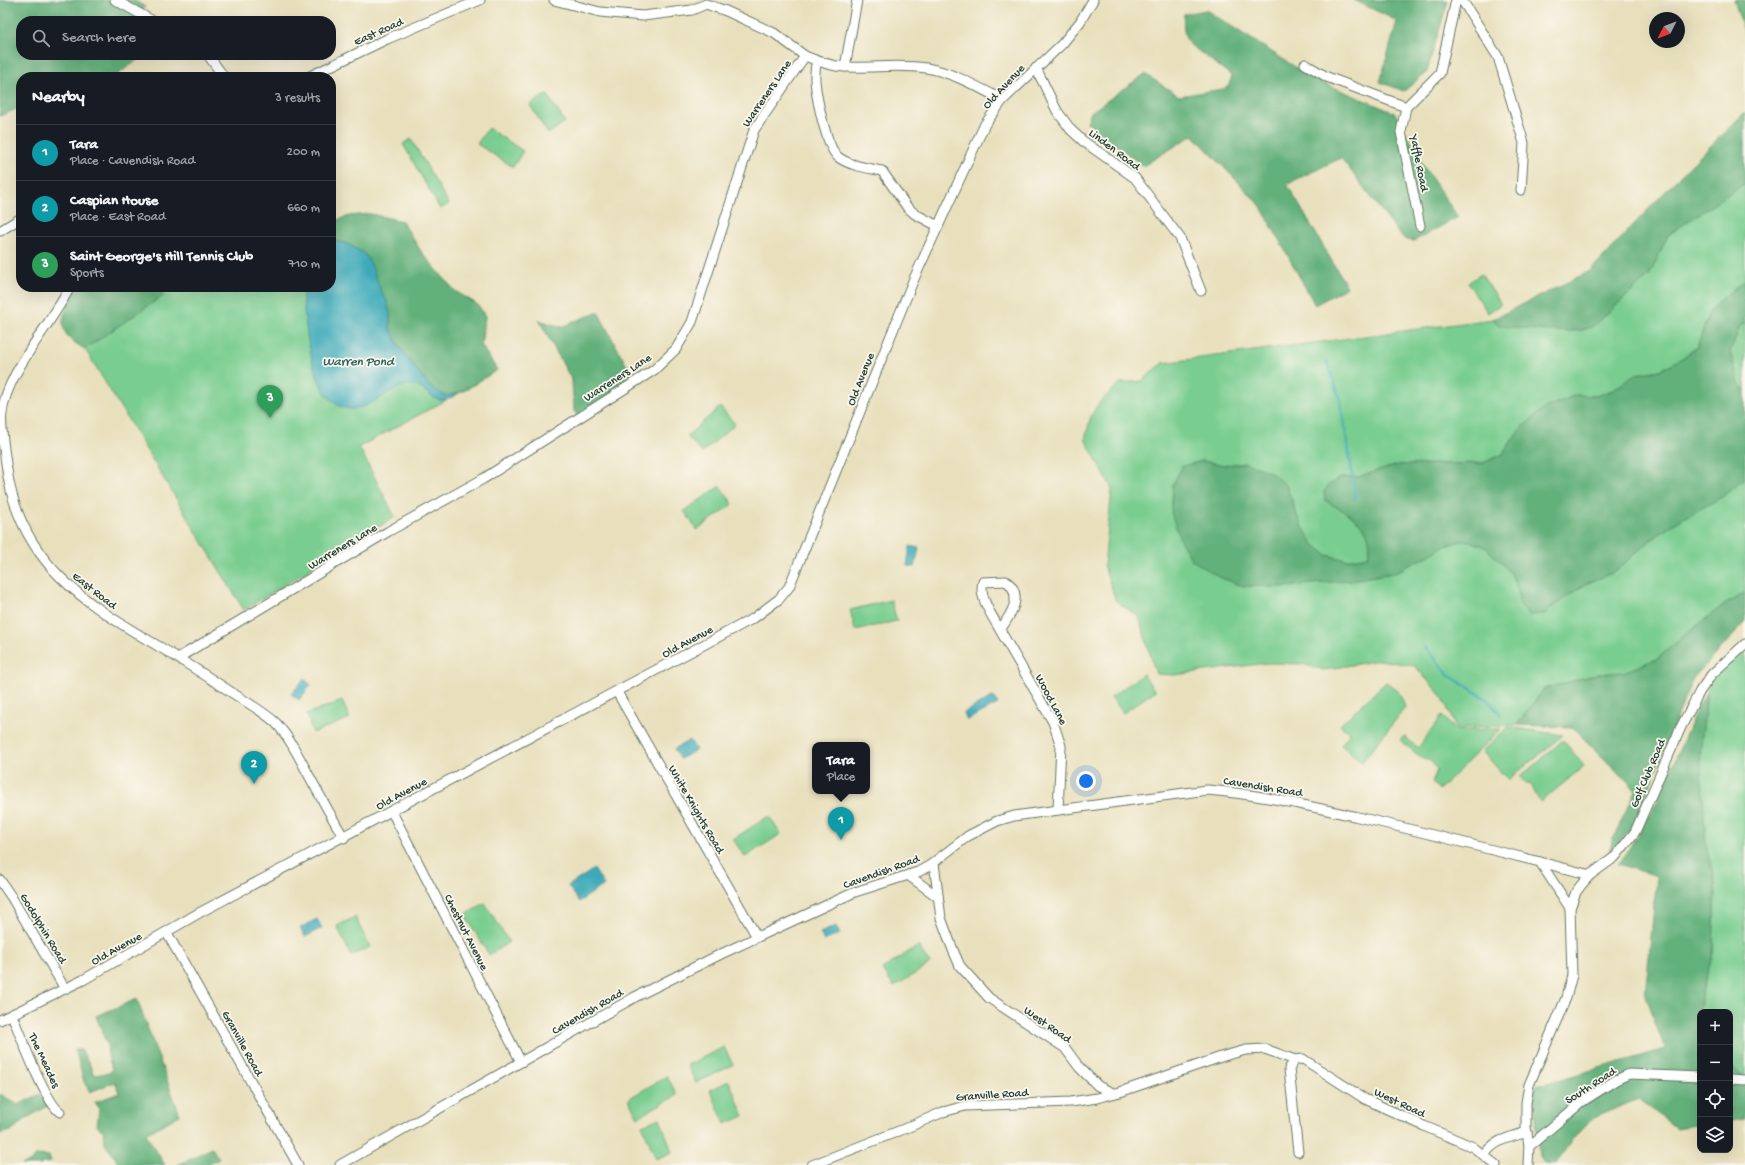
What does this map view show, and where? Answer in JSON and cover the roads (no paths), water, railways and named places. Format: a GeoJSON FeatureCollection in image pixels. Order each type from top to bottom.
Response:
{"type":"FeatureCollection","features":[{"type":"Feature","properties":{"kind":"street"},"geometry":{"type":"LineString","coordinates":[[115,0],[144,16]]}},
{"type":"Feature","properties":{"kind":"street","name":"East Road"},"geometry":{"type":"LineString","coordinates":[[318,72],[387,39],[480,0]]}},
{"type":"Feature","properties":{"kind":"street"},"geometry":{"type":"LineString","coordinates":[[554,0],[600,12],[643,16],[692,10],[706,4],[726,11],[774,33],[805,56]]}},
{"type":"Feature","properties":{"kind":"street"},"geometry":{"type":"LineString","coordinates":[[845,67],[858,0]]}},
{"type":"Feature","properties":{"kind":"street","name":"Old Avenue"},"geometry":{"type":"LineString","coordinates":[[0,1020],[65,989],[167,933],[199,913],[344,838],[754,618],[779,600],[789,587],[913,281],[985,124],[1003,100],[1062,44],[1080,22],[1093,0]]}},
{"type":"Feature","properties":{"kind":"street"},"geometry":{"type":"LineString","coordinates":[[1305,64],[1327,77],[1406,107],[1440,73],[1456,0]]}},
{"type":"Feature","properties":{"kind":"street"},"geometry":{"type":"LineString","coordinates":[[1462,0],[1498,57],[1524,143],[1521,190]]}},
{"type":"Feature","properties":{"kind":"street","name":"Warreners Lane"},"geometry":{"type":"LineString","coordinates":[[178,658],[389,531],[462,492],[654,370],[676,349],[692,322],[754,130],[805,56],[817,61],[845,67],[894,65],[928,68],[957,78],[1003,100]]}},
{"type":"Feature","properties":{"kind":"street"},"geometry":{"type":"LineString","coordinates":[[212,60],[220,72]]}},
{"type":"Feature","properties":{"kind":"street"},"geometry":{"type":"LineString","coordinates":[[817,61],[815,73],[821,114],[826,134],[837,156],[847,162],[882,171],[907,207],[915,214],[938,226]]}},
{"type":"Feature","properties":{"kind":"street","name":"Linden Road"},"geometry":{"type":"LineString","coordinates":[[1036,68],[1057,111],[1071,130],[1135,178],[1180,238],[1201,291]]}},
{"type":"Feature","properties":{"kind":"street","name":"Yaffle Road"},"geometry":{"type":"LineString","coordinates":[[1406,107],[1401,132],[1420,226]]}},
{"type":"Feature","properties":{"kind":"street"},"geometry":{"type":"LineString","coordinates":[[0,231],[16,221]]}},
{"type":"Feature","properties":{"kind":"street","name":"East Road"},"geometry":{"type":"LineString","coordinates":[[68,292],[62,303],[29,352],[7,390],[1,414],[8,475],[15,506],[31,541],[43,559],[63,580],[96,608],[178,658],[276,724],[290,742],[344,838]]}},
{"type":"Feature","properties":{"kind":"street","name":"Wood Lane"},"geometry":{"type":"LineString","coordinates":[[1000,630],[1014,610],[1015,597],[1013,589],[1006,580],[983,582],[982,587],[986,605],[1000,630],[1053,722],[1061,746],[1058,810]]}},
{"type":"Feature","properties":{"kind":"street","name":"Golf Club Road"},"geometry":{"type":"LineString","coordinates":[[1570,908],[1576,892],[1590,875],[1614,857],[1635,832],[1681,726],[1700,691],[1712,674],[1745,644]]}},
{"type":"Feature","properties":{"kind":"street","name":"White Knights Road"},"geometry":{"type":"LineString","coordinates":[[616,692],[758,937]]}},
{"type":"Feature","properties":{"kind":"street","name":"Cavendish Road"},"geometry":{"type":"LineString","coordinates":[[340,1165],[636,997],[758,937],[856,892],[924,869],[934,863],[968,836],[997,821],[1014,816],[1207,790],[1227,792],[1272,798],[1418,831],[1590,875]]}},
{"type":"Feature","properties":{"kind":"street","name":"Chestnut Avenue"},"geometry":{"type":"LineString","coordinates":[[392,812],[521,1062]]}},
{"type":"Feature","properties":{"kind":"street"},"geometry":{"type":"LineString","coordinates":[[1528,1165],[1529,1145],[1526,1103],[1529,1085],[1566,998],[1572,974],[1570,908],[1540,862]]}},
{"type":"Feature","properties":{"kind":"street","name":"West Road"},"geometry":{"type":"LineString","coordinates":[[934,863],[941,918],[952,950],[960,966],[989,998],[1065,1048],[1079,1067],[1098,1086],[1113,1093],[1224,1056],[1246,1050],[1265,1049],[1295,1060],[1303,1059],[1365,1099],[1473,1147],[1496,1165]]}},
{"type":"Feature","properties":{"kind":"street"},"geometry":{"type":"LineString","coordinates":[[908,875],[938,897]]}},
{"type":"Feature","properties":{"kind":"street","name":"Godolphin Road"},"geometry":{"type":"LineString","coordinates":[[0,880],[65,989]]}},
{"type":"Feature","properties":{"kind":"street","name":"Granville Road"},"geometry":{"type":"LineString","coordinates":[[167,933],[298,1165]]}},
{"type":"Feature","properties":{"kind":"street","name":"The Meades"},"geometry":{"type":"LineString","coordinates":[[12,1014],[43,1086],[54,1106],[60,1112]]}},
{"type":"Feature","properties":{"kind":"street"},"geometry":{"type":"LineString","coordinates":[[1295,1060],[1289,1069],[1289,1079],[1298,1152]]}},
{"type":"Feature","properties":{"kind":"street","name":"South Road"},"geometry":{"type":"LineString","coordinates":[[1529,1145],[1582,1101],[1629,1074],[1697,1077]]}},
{"type":"Feature","properties":{"kind":"street"},"geometry":{"type":"LineString","coordinates":[[1733,1079],[1745,1080]]}},
{"type":"Feature","properties":{"kind":"street","name":"Granville Road"},"geometry":{"type":"LineString","coordinates":[[812,1165],[904,1129],[942,1112],[965,1106],[1071,1102],[1113,1093]]}},
{"type":"Feature","properties":{"kind":"street"},"geometry":{"type":"LineString","coordinates":[[1484,1155],[1490,1147],[1500,1140],[1527,1132]]}},
{"type":"Feature","properties":{"kind":"water","name":"Warren Pond"},"geometry":{"type":"Polygon","coordinates":[[[336,242],[345,243],[365,254],[371,264],[382,294],[387,301],[390,315],[390,328],[400,348],[429,386],[445,396],[457,394],[448,399],[441,400],[435,398],[418,387],[411,385],[396,388],[371,403],[358,408],[351,409],[337,405],[326,394],[318,378],[312,359],[305,319],[302,292],[336,292],[336,242]]]}},
{"type":"Feature","properties":{"kind":"water"},"geometry":{"type":"Polygon","coordinates":[[[910,546],[919,548],[915,567],[907,566],[910,546]]]}},
{"type":"Feature","properties":{"kind":"water"},"geometry":{"type":"Polygon","coordinates":[[[304,679],[311,685],[299,700],[291,694],[304,679]]]}},
{"type":"Feature","properties":{"kind":"water"},"geometry":{"type":"Polygon","coordinates":[[[992,697],[995,698],[998,704],[967,720],[964,713],[965,712],[992,697]]]}},
{"type":"Feature","properties":{"kind":"water"},"geometry":{"type":"Polygon","coordinates":[[[690,740],[696,750],[680,759],[674,749],[690,740]]]}},
{"type":"Feature","properties":{"kind":"water"},"geometry":{"type":"Polygon","coordinates":[[[594,869],[604,885],[579,902],[568,886],[594,869]]]}},
{"type":"Feature","properties":{"kind":"water"},"geometry":{"type":"Polygon","coordinates":[[[317,919],[322,928],[305,937],[300,928],[317,919]]]}},
{"type":"Feature","properties":{"kind":"water"},"geometry":{"type":"Polygon","coordinates":[[[836,926],[840,934],[824,941],[820,933],[836,926]]]}},
{"type":"Feature","properties":{"kind":"waterway"},"geometry":{"type":"LineString","coordinates":[[1327,361],[1340,399],[1355,499]]}},
{"type":"Feature","properties":{"kind":"waterway"},"geometry":{"type":"LineString","coordinates":[[1424,646],[1450,676],[1488,700],[1501,715]]}},
{"type":"Feature","properties":{"kind":"place","name":"Saint George's Hill Tennis Club"},"geometry":{"type":"Point","coordinates":[270,418]}},
{"type":"Feature","properties":{"kind":"place","name":"Caspian House"},"geometry":{"type":"Point","coordinates":[254,784]}},
{"type":"Feature","properties":{"kind":"place","name":"Tara"},"geometry":{"type":"Point","coordinates":[841,840]}}]}
